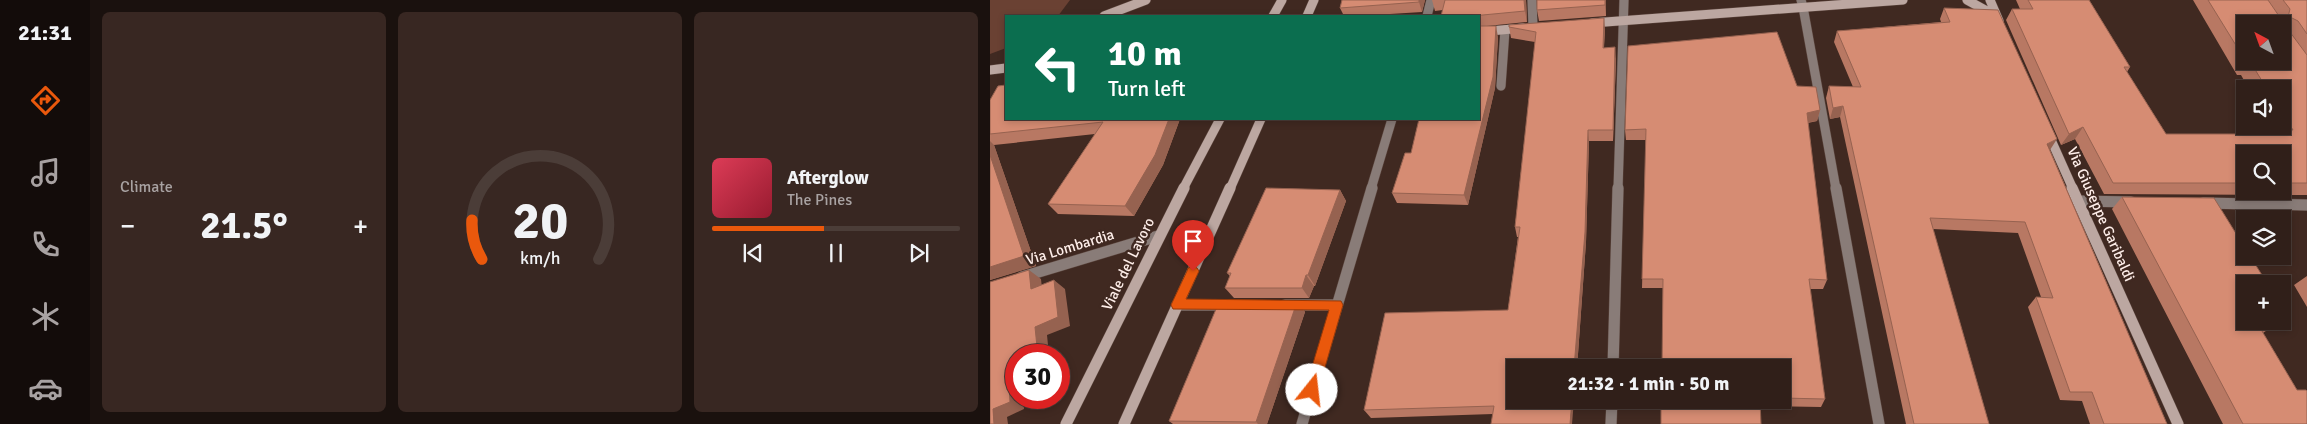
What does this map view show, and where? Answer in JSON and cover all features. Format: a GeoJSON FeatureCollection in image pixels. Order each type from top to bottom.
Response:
{"type":"FeatureCollection","features":[{"type":"Feature","properties":{"kind":"main road"},"geometry":{"type":"LineString","coordinates":[[1107,15],[1146,0]]}},
{"type":"Feature","properties":{"kind":"main road"},"geometry":{"type":"LineString","coordinates":[[1274,15],[1282,0]]}},
{"type":"Feature","properties":{"kind":"main road"},"geometry":{"type":"LineString","coordinates":[[1307,15],[1314,0]]}},
{"type":"Feature","properties":{"kind":"main road"},"geometry":{"type":"LineString","coordinates":[[1578,24],[1802,4],[1903,0]]}},
{"type":"Feature","properties":{"kind":"main road"},"geometry":{"type":"LineString","coordinates":[[1967,0],[1978,4],[1997,17]]}},
{"type":"Feature","properties":{"kind":"main road"},"geometry":{"type":"LineString","coordinates":[[1990,0],[2004,34]]}},
{"type":"Feature","properties":{"kind":"main road"},"geometry":{"type":"LineString","coordinates":[[1480,32],[1542,27]]}},
{"type":"Feature","properties":{"kind":"main road"},"geometry":{"type":"LineString","coordinates":[[992,70],[1005,63]]}},
{"type":"Feature","properties":{"kind":"main road"},"geometry":{"type":"LineString","coordinates":[[992,70],[1005,68]]}},
{"type":"Feature","properties":{"kind":"main road","name":"Viale del Lavoro"},"geometry":{"type":"LineString","coordinates":[[1066,424],[1158,236],[1219,120]]}},
{"type":"Feature","properties":{"kind":"main road"},"geometry":{"type":"LineString","coordinates":[[1124,424],[1261,120]]}},
{"type":"Feature","properties":{"kind":"main road","name":"Via Giuseppe Garibaldi"},"geometry":{"type":"LineString","coordinates":[[2044,122],[2178,424]]}},
{"type":"Feature","properties":{"kind":"street"},"geometry":{"type":"LineString","coordinates":[[1427,15],[1431,0]]}},
{"type":"Feature","properties":{"kind":"street"},"geometry":{"type":"LineString","coordinates":[[1532,0],[1533,28]]}},
{"type":"Feature","properties":{"kind":"street"},"geometry":{"type":"LineString","coordinates":[[1613,359],[1624,0]]}},
{"type":"Feature","properties":{"kind":"street"},"geometry":{"type":"LineString","coordinates":[[1802,4],[1879,424]]}},
{"type":"Feature","properties":{"kind":"street"},"geometry":{"type":"LineString","coordinates":[[1501,86],[1505,30]]}},
{"type":"Feature","properties":{"kind":"street"},"geometry":{"type":"LineString","coordinates":[[1302,424],[1392,120]]}},
{"type":"Feature","properties":{"kind":"street"},"geometry":{"type":"LineString","coordinates":[[2079,201],[2139,202]]}},
{"type":"Feature","properties":{"kind":"street"},"geometry":{"type":"LineString","coordinates":[[2188,203],[2307,205]]}},
{"type":"Feature","properties":{"kind":"street","name":"Via Lombardia"},"geometry":{"type":"LineString","coordinates":[[1009,281],[1158,236]]}},
{"type":"Feature","properties":{"kind":"street"},"geometry":{"type":"LineString","coordinates":[[1177,305],[1247,305]]}},
{"type":"Feature","properties":{"kind":"street"},"geometry":{"type":"LineString","coordinates":[[1277,305],[1337,305]]}},
{"type":"Feature","properties":{"kind":"street"},"geometry":{"type":"LineString","coordinates":[[1611,424],[1612,409]]}},
{"type":"Feature","properties":{"kind":"shaded area"},"geometry":{"type":"Polygon","coordinates":[[[990,0],[1070,0],[1059,15],[1005,15],[1005,48],[990,54],[990,0]]]}},
{"type":"Feature","properties":{"kind":"building"},"geometry":{"type":"Polygon","coordinates":[[[1342,0],[1419,0],[1419,2],[1340,8],[1342,0]]]}},
{"type":"Feature","properties":{"kind":"building"},"geometry":{"type":"Polygon","coordinates":[[[1445,0],[1524,0],[1525,11],[1480,15],[1441,15],[1445,0]]]}},
{"type":"Feature","properties":{"kind":"building"},"geometry":{"type":"Polygon","coordinates":[[[1537,0],[1605,0],[1605,5],[1537,10],[1537,0]]]}},
{"type":"Feature","properties":{"kind":"building"},"geometry":{"type":"Polygon","coordinates":[[[2028,0],[2089,0],[2130,67],[2124,67],[2166,134],[2291,135],[2291,130],[2293,130],[2291,127],[2291,80],[2261,80],[2255,70],[2291,70],[2291,33],[2307,55],[2307,183],[2291,183],[2291,145],[2236,145],[2236,183],[2113,183],[2083,127],[2069,134],[2012,9],[2033,9],[2028,0]]]}},
{"type":"Feature","properties":{"kind":"building"},"geometry":{"type":"Polygon","coordinates":[[[2208,0],[2268,0],[2278,15],[2236,15],[2236,45],[2208,0]]]}},
{"type":"Feature","properties":{"kind":"building"},"geometry":{"type":"Polygon","coordinates":[[[2283,0],[2307,0],[2307,34],[2298,21],[2292,18],[2291,15],[2288,15],[2290,9],[2283,0]]]}},
{"type":"Feature","properties":{"kind":"building"},"geometry":{"type":"Polygon","coordinates":[[[1944,8],[1998,10],[2057,139],[2047,144],[2167,424],[2104,424],[2092,392],[2070,392],[2036,297],[2053,298],[2025,222],[1930,218],[1989,424],[1914,424],[1843,106],[1833,108],[1829,86],[1861,87],[1837,31],[1950,22],[1944,8]]]}},
{"type":"Feature","properties":{"kind":"building"},"geometry":{"type":"Polygon","coordinates":[[[1604,18],[1603,48],[1615,47],[1613,130],[1588,130],[1585,232],[1575,359],[1506,359],[1506,409],[1571,409],[1570,424],[1491,424],[1494,406],[1364,410],[1385,313],[1508,310],[1520,227],[1515,227],[1536,32],[1509,27],[1509,25],[1604,18]]]}},
{"type":"Feature","properties":{"kind":"building"},"geometry":{"type":"Polygon","coordinates":[[[1480,26],[1496,26],[1493,77],[1464,195],[1392,193],[1405,153],[1411,153],[1419,120],[1480,120],[1480,26]]]}},
{"type":"Feature","properties":{"kind":"building"},"geometry":{"type":"Polygon","coordinates":[[[1777,32],[1797,86],[1816,87],[1820,110],[1807,113],[1827,280],[1809,279],[1825,399],[1791,398],[1791,359],[1662,359],[1663,279],[1642,279],[1646,129],[1625,130],[1628,46],[1777,32]]]}},
{"type":"Feature","properties":{"kind":"building"},"geometry":{"type":"Polygon","coordinates":[[[1005,85],[1005,120],[1169,120],[1155,155],[1125,206],[1048,204],[1103,122],[990,134],[990,100],[998,86],[1005,85]]]}},
{"type":"Feature","properties":{"kind":"building"},"geometry":{"type":"Polygon","coordinates":[[[990,155],[1024,256],[990,267],[990,155]]]}},
{"type":"Feature","properties":{"kind":"building"},"geometry":{"type":"Polygon","coordinates":[[[1266,188],[1340,190],[1302,288],[1225,288],[1231,273],[1227,273],[1266,188]]]}},
{"type":"Feature","properties":{"kind":"building"},"geometry":{"type":"Polygon","coordinates":[[[2122,197],[2214,198],[2236,233],[2236,265],[2256,265],[2262,275],[2236,275],[2236,330],[2261,330],[2297,390],[2307,391],[2307,424],[2243,424],[2122,197]]]}},
{"type":"Feature","properties":{"kind":"building"},"geometry":{"type":"Polygon","coordinates":[[[1029,270],[1031,289],[1054,280],[1058,317],[1035,327],[1037,344],[1005,344],[1005,404],[993,409],[994,424],[990,424],[990,282],[1029,270]]]}},
{"type":"Feature","properties":{"kind":"building"},"geometry":{"type":"Polygon","coordinates":[[[1219,302],[1297,302],[1256,422],[1169,421],[1219,302]]]}},
{"type":"Feature","properties":{"kind":"building"},"geometry":{"type":"Polygon","coordinates":[[[1661,409],[1760,409],[1761,424],[1661,424],[1661,409]]]}},
{"type":"Feature","properties":{"kind":"route"},"geometry":{"type":"LineString","coordinates":[[1193,271],[1177,305],[1337,305],[1312,390]]}}]}
